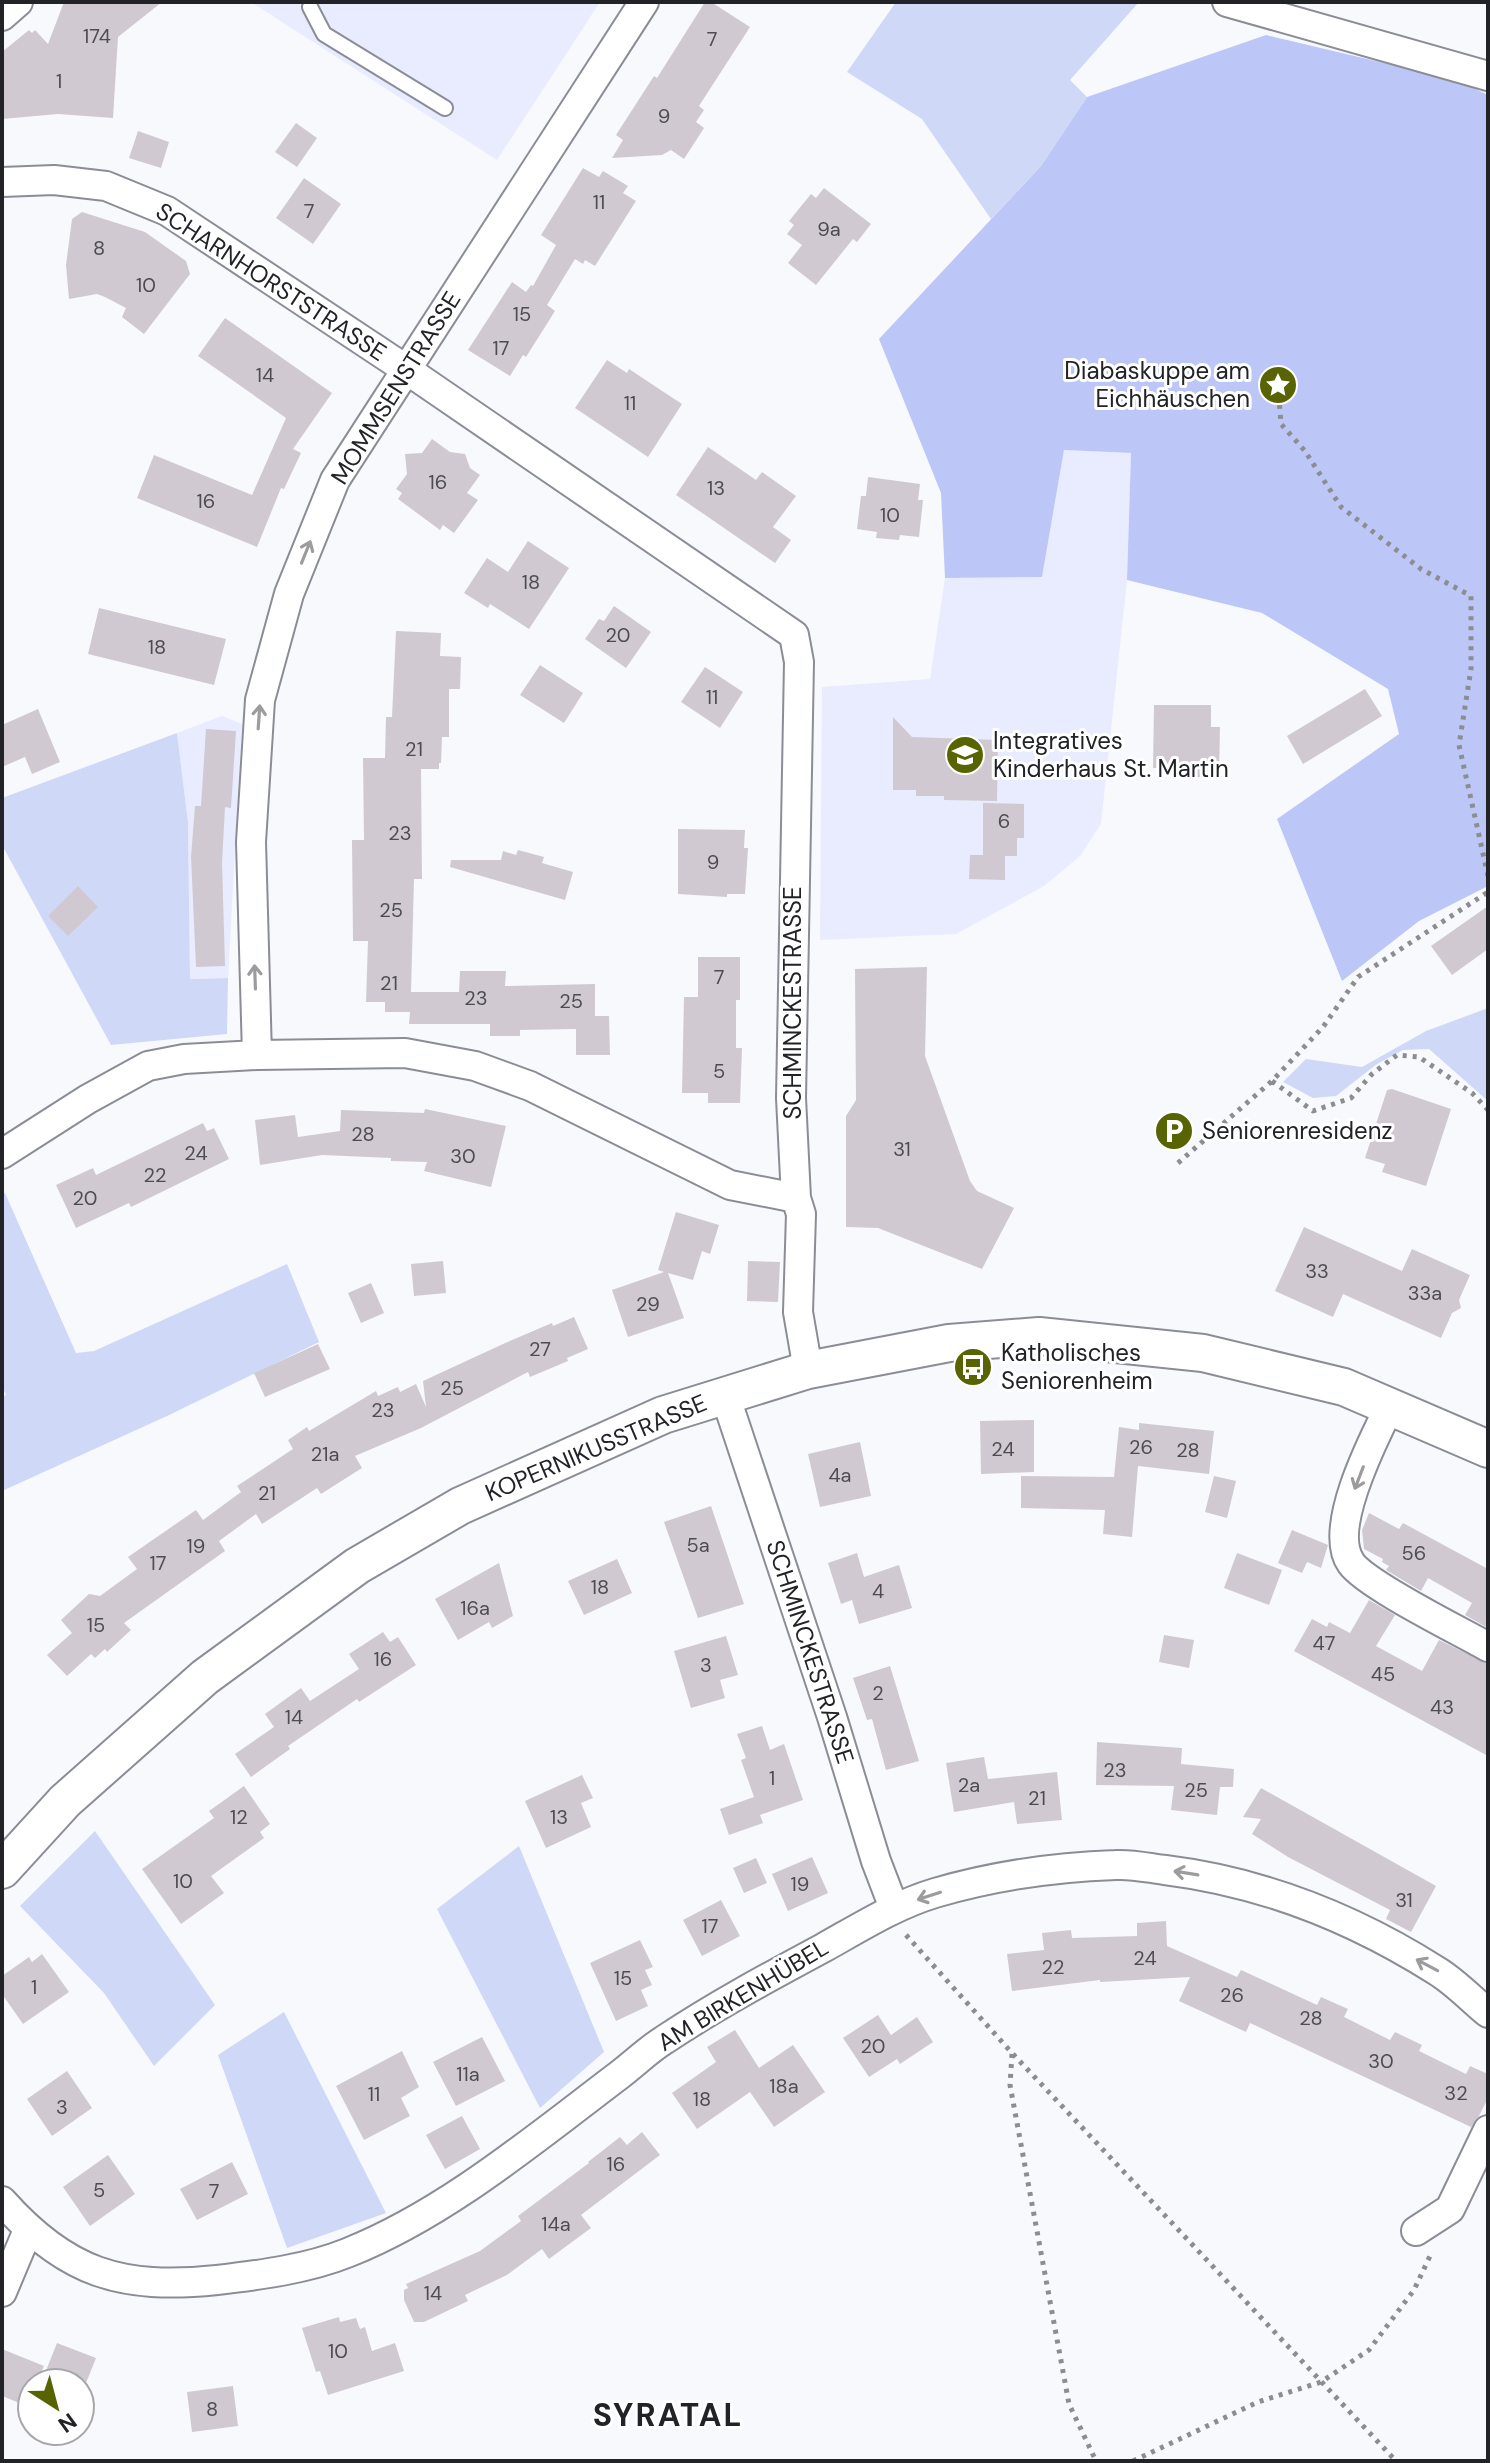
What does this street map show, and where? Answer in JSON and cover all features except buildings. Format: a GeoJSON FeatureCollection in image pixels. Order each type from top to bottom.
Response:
{"type":"FeatureCollection","features":[{"type":"Feature","properties":{"kind":"street"},"geometry":{"type":"LineString","coordinates":[[2,16],[18,2]]}},
{"type":"Feature","properties":{"kind":"street","name":"MOMMSENSTRASSE"},"geometry":{"type":"LineString","coordinates":[[257,1055],[251,842],[260,700],[289,594],[335,480],[644,2]]}},
{"type":"Feature","properties":{"kind":"street"},"geometry":{"type":"LineString","coordinates":[[1227,2],[1488,76]]}},
{"type":"Feature","properties":{"kind":"street","name":"SCHARNHORSTSTRASSE"},"geometry":{"type":"LineString","coordinates":[[2,182],[54,180],[106,186],[179,219],[407,370],[794,635]]}},
{"type":"Feature","properties":{"kind":"street","name":"SCHMINCKESTRASSE"},"geometry":{"type":"LineString","coordinates":[[794,635],[799,662],[791,1098],[796,1198],[801,1214],[798,1312],[808,1370]]}},
{"type":"Feature","properties":{"kind":"street"},"geometry":{"type":"LineString","coordinates":[[2,1154],[88,1099],[148,1066],[184,1059],[257,1055],[405,1053],[475,1066],[530,1086],[730,1185],[796,1198]]}},
{"type":"Feature","properties":{"kind":"street","name":"KOPERNIKUSSTRASSE"},"geometry":{"type":"LineString","coordinates":[[2,1870],[65,1801],[205,1677],[357,1566],[460,1506],[663,1415],[808,1370],[949,1343],[1039,1336],[1203,1353],[1344,1387],[1488,1449]]}},
{"type":"Feature","properties":{"kind":"street","name":"SCHMINCKESTRASSE"},"geometry":{"type":"LineString","coordinates":[[725,1395],[894,1908]]}},
{"type":"Feature","properties":{"kind":"street"},"geometry":{"type":"LineString","coordinates":[[1390,1406],[1356,1486],[1346,1517],[1344,1547],[1352,1564],[1373,1581],[1488,1647]]}},
{"type":"Feature","properties":{"kind":"street","name":"AM BIRKENHÜBEL"},"geometry":{"type":"LineString","coordinates":[[2,2201],[28,2230],[90,2270],[151,2284],[231,2279],[316,2264],[348,2253],[474,2184],[662,2041],[778,1972],[894,1908],[934,1893],[1021,1874],[1119,1865],[1190,1873],[1259,1890],[1325,1911],[1439,1972],[1488,2013]]}},
{"type":"Feature","properties":{"kind":"street"},"geometry":{"type":"LineString","coordinates":[[1416,2231],[1450,2209],[1488,2130]]}},
{"type":"Feature","properties":{"kind":"street"},"geometry":{"type":"LineString","coordinates":[[2,2292],[28,2230]]}},
{"type":"Feature","properties":{"kind":"lane"},"geometry":{"type":"LineString","coordinates":[[310,7],[324,34],[445,108]]}},
{"type":"Feature","properties":{"kind":"path"},"geometry":{"type":"LineString","coordinates":[[1278,385],[1281,424],[1305,451],[1341,507],[1421,569],[1471,596],[1471,669],[1459,745],[1488,876]]}},
{"type":"Feature","properties":{"kind":"path"},"geometry":{"type":"LineString","coordinates":[[1178,1163],[1272,1081],[1323,1027],[1358,977],[1488,892]]}},
{"type":"Feature","properties":{"kind":"path"},"geometry":{"type":"LineString","coordinates":[[1272,1081],[1313,1111],[1351,1098],[1372,1074],[1397,1055],[1419,1057],[1472,1093],[1488,1110]]}},
{"type":"Feature","properties":{"kind":"path"},"geometry":{"type":"LineString","coordinates":[[894,1908],[909,1941],[1396,2461]]}},
{"type":"Feature","properties":{"kind":"path"},"geometry":{"type":"LineString","coordinates":[[1012,2053],[1010,2085],[1069,2404],[1096,2461]]}},
{"type":"Feature","properties":{"kind":"path"},"geometry":{"type":"LineString","coordinates":[[1133,2461],[1258,2402],[1321,2382],[1369,2350],[1414,2290],[1433,2249],[1416,2231]]}},
{"type":"Feature","properties":{"kind":"shaded area"},"geometry":{"type":"Polygon","coordinates":[[[251,2],[600,2],[497,160],[251,2]]]}},
{"type":"Feature","properties":{"kind":"shaded area"},"geometry":{"type":"Polygon","coordinates":[[[896,2],[1139,2],[1070,80],[1087,97],[1041,166],[991,219],[922,119],[847,72],[896,2]]]}},
{"type":"Feature","properties":{"kind":"shaded area"},"geometry":{"type":"Polygon","coordinates":[[[1266,35],[1456,80],[1488,95],[1488,886],[1419,921],[1342,981],[1277,819],[1399,734],[1388,689],[1262,613],[1127,580],[1131,453],[1064,450],[1042,577],[945,578],[941,493],[879,339],[1041,166],[1087,97],[1266,35]]]}},
{"type":"Feature","properties":{"kind":"shaded area","name":"Integratives Kinderhaus St. Martin"},"geometry":{"type":"Polygon","coordinates":[[[1064,450],[1131,453],[1127,580],[1101,824],[1080,856],[1044,886],[956,934],[820,940],[822,687],[930,679],[945,578],[1042,577],[1064,450]]]}},
{"type":"Feature","properties":{"kind":"shaded area"},"geometry":{"type":"Polygon","coordinates":[[[222,716],[242,724],[228,978],[190,979],[188,822],[177,733],[222,716]]]}},
{"type":"Feature","properties":{"kind":"shaded area"},"geometry":{"type":"Polygon","coordinates":[[[177,733],[188,822],[190,979],[228,978],[227,1034],[111,1045],[2,845],[2,798],[177,733]]]}},
{"type":"Feature","properties":{"kind":"shaded area"},"geometry":{"type":"Polygon","coordinates":[[[1488,1008],[1488,1101],[1429,1049],[1403,1050],[1377,1064],[1336,1096],[1313,1098],[1283,1082],[1306,1059],[1362,1067],[1426,1031],[1488,1008]]]}},
{"type":"Feature","properties":{"kind":"shaded area"},"geometry":{"type":"Polygon","coordinates":[[[5,1193],[76,1353],[94,1351],[287,1264],[319,1342],[2,1491],[2,1397],[6,1395],[2,1386],[2,1194],[5,1193]]]}},
{"type":"Feature","properties":{"kind":"shaded area"},"geometry":{"type":"Polygon","coordinates":[[[95,1831],[215,2005],[154,2066],[104,1993],[20,1906],[95,1831]]]}},
{"type":"Feature","properties":{"kind":"shaded area"},"geometry":{"type":"Polygon","coordinates":[[[519,1846],[604,2052],[540,2108],[437,1909],[519,1846]]]}},
{"type":"Feature","properties":{"kind":"shaded area"},"geometry":{"type":"Polygon","coordinates":[[[284,2012],[386,2213],[287,2248],[218,2055],[284,2012]]]}},
{"type":"Feature","properties":{"kind":"place","name":"Diabaskuppe am Eichhäuschen"},"geometry":{"type":"Point","coordinates":[1278,385]}},
{"type":"Feature","properties":{"kind":"place","name":"Integratives Kinderhaus St. Martin"},"geometry":{"type":"Point","coordinates":[965,755]}},
{"type":"Feature","properties":{"kind":"place","name":"Seniorenresidenz"},"geometry":{"type":"Point","coordinates":[1174,1131]}},
{"type":"Feature","properties":{"kind":"place","name":"Katholisches Seniorenheim"},"geometry":{"type":"Point","coordinates":[973,1367]}},
{"type":"Feature","properties":{"kind":"district","name":"SYRATAL"},"geometry":{"type":"Point","coordinates":[668,2415]}}]}
